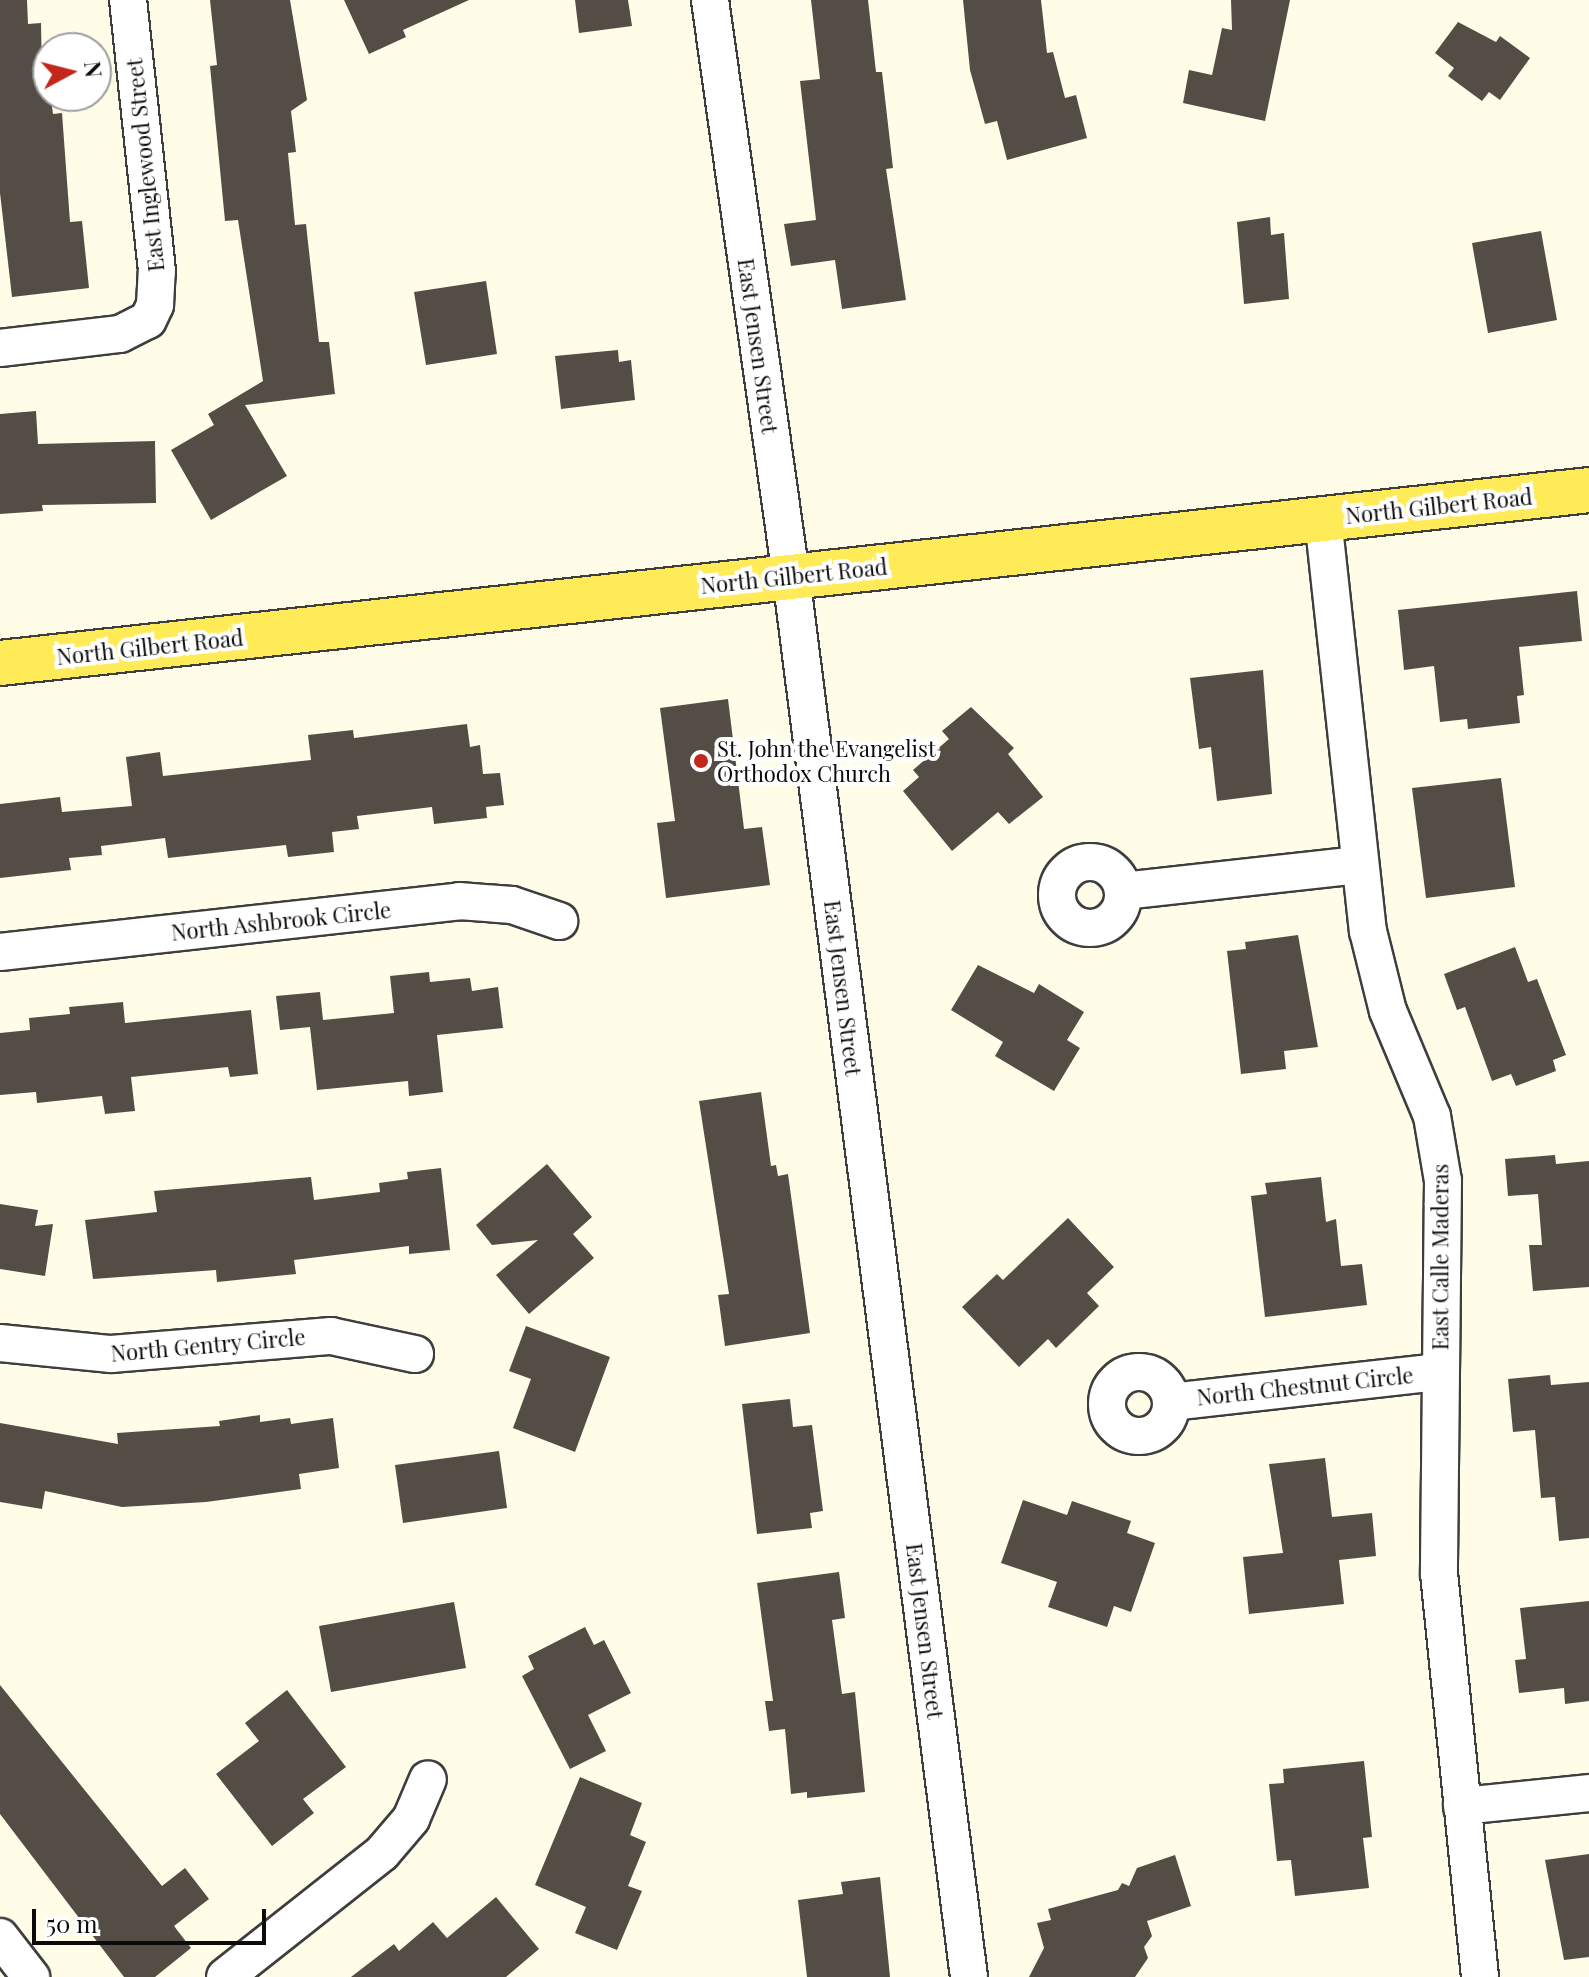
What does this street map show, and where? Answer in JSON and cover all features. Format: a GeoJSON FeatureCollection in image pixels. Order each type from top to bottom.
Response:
{"type":"FeatureCollection","features":[{"type":"Feature","properties":{"kind":"main road","name":"North Gilbert Road"},"geometry":{"type":"LineString","coordinates":[[0,663],[1589,490]]}},
{"type":"Feature","properties":{"kind":"street","name":"East Inglewood Street"},"geometry":{"type":"LineString","coordinates":[[0,348],[120,334],[148,320],[155,305],[157,271],[128,0]]}},
{"type":"Feature","properties":{"kind":"street","name":"East Jensen Street"},"geometry":{"type":"LineString","coordinates":[[710,0],[791,576],[969,1977]]}},
{"type":"Feature","properties":{"kind":"street","name":"East Calle Maderas"},"geometry":{"type":"LineString","coordinates":[[1323,518],[1359,865],[1379,982],[1421,1086],[1439,1148],[1439,1573],[1462,1806],[1487,1972]]}},
{"type":"Feature","properties":{"kind":"street"},"geometry":{"type":"LineString","coordinates":[[1123,891],[1359,865]]}},
{"type":"Feature","properties":{"kind":"street","name":"North Ashbrook Circle"},"geometry":{"type":"LineString","coordinates":[[0,952],[459,901],[512,905],[559,921]]}},
{"type":"Feature","properties":{"kind":"street","name":"North Gentry Circle"},"geometry":{"type":"LineString","coordinates":[[0,1343],[111,1354],[331,1336],[415,1354]]}},
{"type":"Feature","properties":{"kind":"street","name":"North Chestnut Circle"},"geometry":{"type":"LineString","coordinates":[[1171,1402],[1439,1372]]}},
{"type":"Feature","properties":{"kind":"street"},"geometry":{"type":"LineString","coordinates":[[225,1977],[390,1845],[411,1819],[428,1779]]}},
{"type":"Feature","properties":{"kind":"street"},"geometry":{"type":"LineString","coordinates":[[1462,1806],[1589,1793]]}},
{"type":"Feature","properties":{"kind":"street"},"geometry":{"type":"LineString","coordinates":[[0,1937],[31,1977]]}},
{"type":"Feature","properties":{"kind":"building"},"geometry":{"type":"Polygon","coordinates":[[[0,0],[27,0],[28,24],[41,23],[41,32],[32,32],[32,112],[62,113],[70,222],[82,221],[89,288],[12,297],[0,193],[0,0]]]}},
{"type":"Feature","properties":{"kind":"building"},"geometry":{"type":"Polygon","coordinates":[[[210,0],[290,0],[307,100],[291,111],[296,152],[288,153],[295,225],[306,224],[319,342],[329,342],[335,394],[245,405],[287,476],[211,520],[171,450],[214,425],[208,414],[263,381],[238,220],[225,221],[210,66],[217,65],[210,0]]]}},
{"type":"Feature","properties":{"kind":"building"},"geometry":{"type":"Polygon","coordinates":[[[344,0],[469,0],[403,30],[406,37],[369,54],[344,0]]]}},
{"type":"Feature","properties":{"kind":"building"},"geometry":{"type":"Polygon","coordinates":[[[575,0],[628,0],[632,26],[579,33],[575,0]]]}},
{"type":"Feature","properties":{"kind":"building"},"geometry":{"type":"Polygon","coordinates":[[[811,0],[868,0],[876,72],[882,72],[893,168],[886,169],[906,300],[842,309],[835,260],[791,266],[784,224],[816,220],[800,81],[820,79],[811,0]]]}},
{"type":"Feature","properties":{"kind":"building"},"geometry":{"type":"Polygon","coordinates":[[[963,0],[1041,0],[1047,53],[1053,52],[1065,98],[1076,95],[1087,138],[1007,160],[997,121],[985,124],[970,70],[963,0]]]}},
{"type":"Feature","properties":{"kind":"building"},"geometry":{"type":"Polygon","coordinates":[[[1231,0],[1290,0],[1265,121],[1183,103],[1189,70],[1212,75],[1222,28],[1232,30],[1231,0]]]}},
{"type":"Feature","properties":{"kind":"building"},"geometry":{"type":"Polygon","coordinates":[[[1458,22],[1496,42],[1500,36],[1530,58],[1500,100],[1489,92],[1482,101],[1448,76],[1454,68],[1435,53],[1458,22]]]}},
{"type":"Feature","properties":{"kind":"building"},"geometry":{"type":"Polygon","coordinates":[[[1270,217],[1271,235],[1284,233],[1289,299],[1244,304],[1237,222],[1270,217]]]}},
{"type":"Feature","properties":{"kind":"building"},"geometry":{"type":"Polygon","coordinates":[[[1541,231],[1557,320],[1488,333],[1472,243],[1541,231]]]}},
{"type":"Feature","properties":{"kind":"building"},"geometry":{"type":"Polygon","coordinates":[[[486,281],[497,354],[426,365],[414,292],[486,281]]]}},
{"type":"Feature","properties":{"kind":"building"},"geometry":{"type":"Polygon","coordinates":[[[618,350],[619,362],[631,360],[635,400],[561,409],[555,356],[618,350]]]}},
{"type":"Feature","properties":{"kind":"building"},"geometry":{"type":"Polygon","coordinates":[[[36,411],[38,444],[155,441],[156,503],[42,505],[43,511],[0,514],[0,414],[36,411]]]}},
{"type":"Feature","properties":{"kind":"building"},"geometry":{"type":"Polygon","coordinates":[[[1577,591],[1582,641],[1519,647],[1524,695],[1517,696],[1520,723],[1468,729],[1467,719],[1440,722],[1434,666],[1404,670],[1398,610],[1577,591]]]}},
{"type":"Feature","properties":{"kind":"building"},"geometry":{"type":"Polygon","coordinates":[[[1263,670],[1272,794],[1217,801],[1211,747],[1199,749],[1190,678],[1263,670]]]}},
{"type":"Feature","properties":{"kind":"building","name":"St. John the Evangelist Orthodox Church"},"geometry":{"type":"Polygon","coordinates":[[[728,699],[744,829],[762,827],[770,885],[666,898],[657,823],[675,821],[660,708],[728,699]]]}},
{"type":"Feature","properties":{"kind":"building"},"geometry":{"type":"Polygon","coordinates":[[[971,707],[1014,748],[1008,754],[1043,797],[1009,824],[998,812],[952,851],[903,791],[919,777],[913,770],[949,739],[942,731],[971,707]]]}},
{"type":"Feature","properties":{"kind":"building"},"geometry":{"type":"Polygon","coordinates":[[[467,724],[470,747],[480,745],[483,774],[500,773],[504,805],[486,807],[487,818],[434,824],[432,807],[357,816],[359,829],[332,832],[334,852],[288,857],[286,845],[168,858],[165,838],[101,846],[102,855],[69,858],[71,870],[0,878],[0,804],[60,797],[62,812],[132,806],[126,757],[160,752],[163,776],[311,760],[308,735],[353,730],[354,738],[467,724]]]}},
{"type":"Feature","properties":{"kind":"building"},"geometry":{"type":"Polygon","coordinates":[[[1501,778],[1515,887],[1426,898],[1412,788],[1501,778]]]}},
{"type":"Feature","properties":{"kind":"building"},"geometry":{"type":"Polygon","coordinates":[[[1298,935],[1318,1047],[1284,1051],[1286,1069],[1241,1074],[1227,951],[1246,949],[1245,942],[1298,935]]]}},
{"type":"Feature","properties":{"kind":"building"},"geometry":{"type":"Polygon","coordinates":[[[1515,947],[1528,982],[1537,979],[1566,1055],[1553,1060],[1556,1071],[1516,1086],[1511,1074],[1492,1081],[1465,1007],[1457,1010],[1444,974],[1515,947]]]}},
{"type":"Feature","properties":{"kind":"building"},"geometry":{"type":"Polygon","coordinates":[[[978,965],[1034,993],[1039,984],[1084,1012],[1067,1040],[1080,1048],[1054,1091],[995,1056],[1003,1042],[951,1010],[978,965]]]}},
{"type":"Feature","properties":{"kind":"building"},"geometry":{"type":"Polygon","coordinates":[[[429,972],[430,982],[470,978],[472,991],[498,987],[503,1028],[437,1035],[443,1092],[409,1096],[408,1081],[317,1090],[310,1027],[280,1030],[276,996],[320,992],[323,1020],[394,1013],[390,976],[429,972]]]}},
{"type":"Feature","properties":{"kind":"building"},"geometry":{"type":"Polygon","coordinates":[[[123,1002],[125,1023],[251,1010],[258,1074],[230,1077],[228,1067],[131,1077],[135,1111],[105,1114],[102,1096],[37,1103],[36,1092],[0,1095],[0,1033],[30,1030],[29,1018],[70,1014],[69,1007],[123,1002]]]}},
{"type":"Feature","properties":{"kind":"building"},"geometry":{"type":"Polygon","coordinates":[[[761,1092],[771,1166],[776,1165],[778,1176],[788,1174],[810,1333],[725,1346],[718,1295],[729,1294],[699,1101],[761,1092]]]}},
{"type":"Feature","properties":{"kind":"building"},"geometry":{"type":"Polygon","coordinates":[[[1555,1155],[1556,1164],[1589,1161],[1589,1287],[1533,1291],[1529,1245],[1542,1245],[1538,1194],[1508,1196],[1505,1159],[1555,1155]]]}},
{"type":"Feature","properties":{"kind":"building"},"geometry":{"type":"Polygon","coordinates":[[[547,1164],[592,1217],[573,1234],[594,1258],[529,1314],[496,1275],[538,1240],[492,1245],[476,1225],[547,1164]]]}},
{"type":"Feature","properties":{"kind":"building"},"geometry":{"type":"Polygon","coordinates":[[[441,1168],[450,1250],[409,1254],[409,1246],[294,1260],[296,1274],[217,1282],[216,1270],[93,1279],[85,1220],[157,1212],[154,1191],[311,1177],[314,1200],[380,1192],[379,1183],[408,1179],[407,1172],[441,1168]]]}},
{"type":"Feature","properties":{"kind":"building"},"geometry":{"type":"Polygon","coordinates":[[[1321,1177],[1326,1222],[1336,1219],[1341,1266],[1362,1264],[1367,1305],[1265,1317],[1251,1196],[1267,1194],[1265,1183],[1321,1177]]]}},
{"type":"Feature","properties":{"kind":"building"},"geometry":{"type":"Polygon","coordinates":[[[0,1204],[38,1210],[35,1226],[53,1224],[45,1276],[0,1269],[0,1204]]]}},
{"type":"Feature","properties":{"kind":"building"},"geometry":{"type":"Polygon","coordinates":[[[1068,1218],[1114,1267],[1087,1293],[1099,1306],[1056,1348],[1048,1339],[1019,1367],[962,1307],[997,1274],[1003,1280],[1068,1218]]]}},
{"type":"Feature","properties":{"kind":"building"},"geometry":{"type":"Polygon","coordinates":[[[526,1326],[610,1357],[575,1452],[513,1428],[531,1379],[509,1371],[526,1326]]]}},
{"type":"Feature","properties":{"kind":"building"},"geometry":{"type":"Polygon","coordinates":[[[1550,1375],[1551,1385],[1589,1382],[1589,1538],[1559,1541],[1555,1497],[1541,1498],[1535,1430],[1513,1432],[1508,1379],[1550,1375]]]}},
{"type":"Feature","properties":{"kind":"building"},"geometry":{"type":"Polygon","coordinates":[[[790,1399],[793,1427],[812,1425],[823,1511],[810,1513],[812,1528],[757,1534],[742,1404],[790,1399]]]}},
{"type":"Feature","properties":{"kind":"building"},"geometry":{"type":"Polygon","coordinates":[[[260,1415],[260,1422],[290,1418],[291,1424],[333,1418],[339,1468],[299,1474],[301,1489],[206,1502],[122,1507],[45,1491],[42,1509],[0,1502],[0,1423],[118,1444],[117,1433],[220,1426],[219,1421],[260,1415]]]}},
{"type":"Feature","properties":{"kind":"building"},"geometry":{"type":"Polygon","coordinates":[[[499,1451],[507,1508],[403,1523],[395,1465],[499,1451]]]}},
{"type":"Feature","properties":{"kind":"building"},"geometry":{"type":"Polygon","coordinates":[[[1325,1458],[1332,1517],[1372,1513],[1376,1556],[1339,1560],[1344,1604],[1249,1614],[1243,1557],[1283,1553],[1269,1464],[1325,1458]]]}},
{"type":"Feature","properties":{"kind":"building"},"geometry":{"type":"Polygon","coordinates":[[[1023,1500],[1067,1515],[1072,1501],[1131,1521],[1127,1533],[1155,1543],[1131,1612],[1114,1606],[1107,1627],[1048,1607],[1057,1582],[1001,1563],[1023,1500]]]}},
{"type":"Feature","properties":{"kind":"building"},"geometry":{"type":"Polygon","coordinates":[[[839,1572],[845,1618],[832,1620],[842,1694],[855,1692],[865,1792],[807,1798],[807,1792],[791,1794],[785,1729],[769,1731],[765,1701],[773,1701],[757,1583],[839,1572]]]}},
{"type":"Feature","properties":{"kind":"building"},"geometry":{"type":"Polygon","coordinates":[[[1589,1601],[1589,1701],[1565,1704],[1564,1688],[1519,1693],[1515,1660],[1526,1659],[1520,1608],[1589,1601]]]}},
{"type":"Feature","properties":{"kind":"building"},"geometry":{"type":"Polygon","coordinates":[[[454,1602],[466,1668],[331,1692],[319,1626],[454,1602]]]}},
{"type":"Feature","properties":{"kind":"building"},"geometry":{"type":"Polygon","coordinates":[[[585,1627],[594,1645],[604,1640],[631,1693],[588,1715],[606,1751],[570,1769],[522,1676],[534,1669],[528,1656],[585,1627]]]}},
{"type":"Feature","properties":{"kind":"building"},"geometry":{"type":"Polygon","coordinates":[[[0,1685],[162,1886],[185,1868],[209,1899],[174,1926],[191,1948],[155,1977],[124,1977],[0,1814],[0,1685]]]}},
{"type":"Feature","properties":{"kind":"building"},"geometry":{"type":"Polygon","coordinates":[[[287,1690],[346,1767],[303,1799],[314,1813],[272,1846],[216,1774],[259,1741],[245,1723],[287,1690]]]}},
{"type":"Feature","properties":{"kind":"building"},"geometry":{"type":"Polygon","coordinates":[[[1364,1761],[1372,1837],[1363,1838],[1369,1888],[1295,1896],[1291,1860],[1277,1861],[1269,1784],[1284,1783],[1283,1769],[1364,1761]]]}},
{"type":"Feature","properties":{"kind":"building"},"geometry":{"type":"Polygon","coordinates":[[[580,1777],[642,1803],[630,1835],[646,1842],[628,1886],[642,1891],[617,1950],[575,1933],[586,1907],[535,1885],[580,1777]]]}},
{"type":"Feature","properties":{"kind":"building"},"geometry":{"type":"Polygon","coordinates":[[[1589,1854],[1589,1957],[1564,1960],[1545,1860],[1589,1854]]]}},
{"type":"Feature","properties":{"kind":"building"},"geometry":{"type":"Polygon","coordinates":[[[1175,1855],[1191,1906],[1147,1921],[1152,1936],[1144,1947],[1148,1958],[1135,1977],[1029,1977],[1044,1948],[1037,1923],[1051,1920],[1048,1909],[1118,1890],[1122,1883],[1129,1886],[1137,1868],[1175,1855]]]}},
{"type":"Feature","properties":{"kind":"building"},"geometry":{"type":"Polygon","coordinates":[[[880,1877],[890,1977],[807,1977],[798,1900],[843,1894],[841,1882],[880,1877]]]}},
{"type":"Feature","properties":{"kind":"building"},"geometry":{"type":"Polygon","coordinates":[[[496,1897],[539,1949],[506,1977],[351,1977],[394,1944],[399,1951],[433,1922],[447,1938],[496,1897]]]}},
{"type":"Feature","properties":{"kind":"place","name":"St. John the Evangelist Orthodox Church"},"geometry":{"type":"Point","coordinates":[701,761]}}]}
